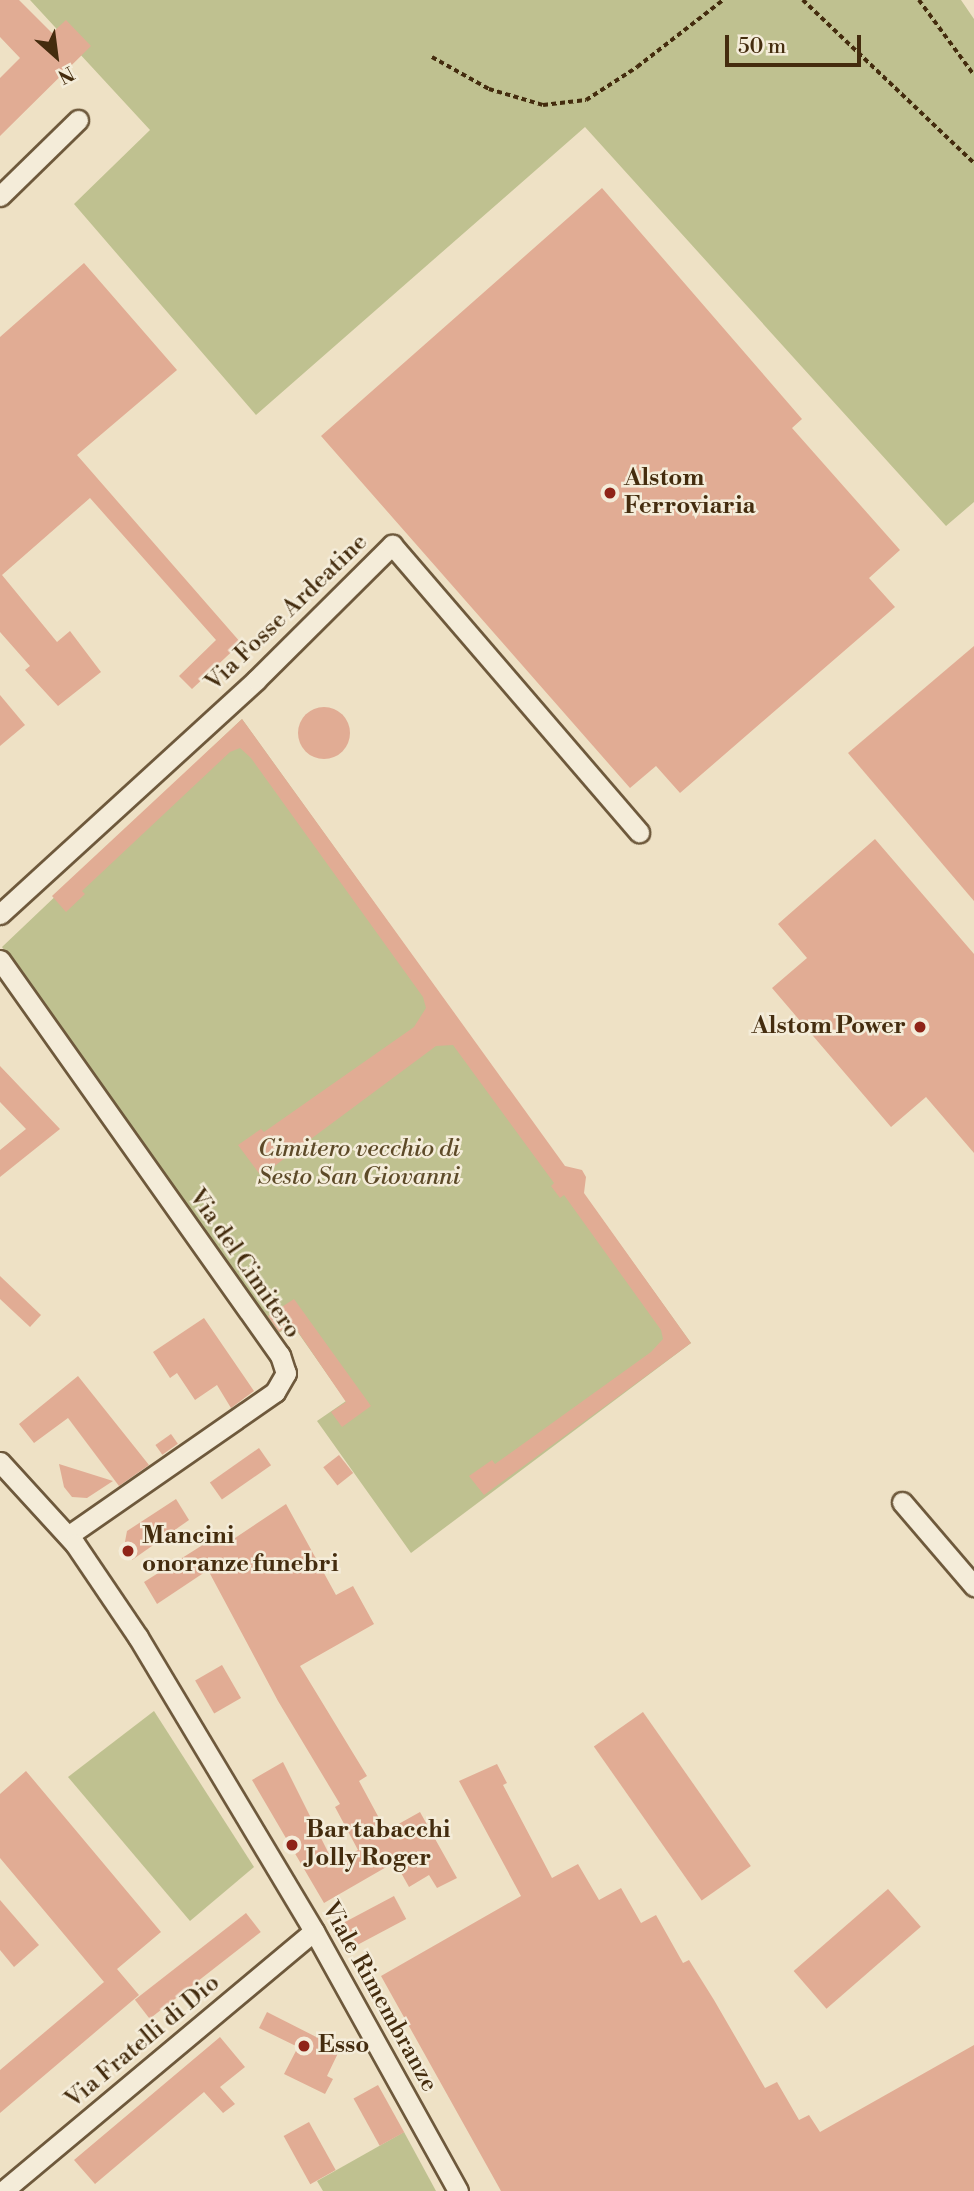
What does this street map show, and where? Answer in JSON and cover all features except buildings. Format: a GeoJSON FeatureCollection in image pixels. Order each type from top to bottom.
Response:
{"type":"FeatureCollection","features":[{"type":"Feature","properties":{"kind":"street"},"geometry":{"type":"LineString","coordinates":[[0,196],[78,120]]}},
{"type":"Feature","properties":{"kind":"street","name":"Via Fosse Ardeatine"},"geometry":{"type":"LineString","coordinates":[[0,914],[231,703],[392,545],[639,832]]}},
{"type":"Feature","properties":{"kind":"street","name":"Via del Cimitero"},"geometry":{"type":"LineString","coordinates":[[0,960],[280,1355],[286,1373],[275,1392],[68,1536]]}},
{"type":"Feature","properties":{"kind":"street","name":"Viale Rimembranze"},"geometry":{"type":"LineString","coordinates":[[0,1462],[68,1536],[123,1613],[314,1931],[458,2191]]}},
{"type":"Feature","properties":{"kind":"street"},"geometry":{"type":"LineString","coordinates":[[902,1502],[974,1586]]}},
{"type":"Feature","properties":{"kind":"street","name":"Via Fratelli di Dio"},"geometry":{"type":"LineString","coordinates":[[3,2191],[314,1931]]}},
{"type":"Feature","properties":{"kind":"path"},"geometry":{"type":"LineString","coordinates":[[432,57],[489,89],[543,105],[586,100],[637,67],[723,0]]}},
{"type":"Feature","properties":{"kind":"path"},"geometry":{"type":"LineString","coordinates":[[803,0],[974,163]]}},
{"type":"Feature","properties":{"kind":"path"},"geometry":{"type":"LineString","coordinates":[[919,0],[974,75]]}},
{"type":"Feature","properties":{"kind":"green space"},"geometry":{"type":"Polygon","coordinates":[[[30,0],[961,0],[974,19],[974,502],[946,526],[585,127],[256,415],[74,204],[150,130],[30,0]]]}},
{"type":"Feature","properties":{"kind":"green space","name":"Cimitero vecchio di Sesto San Giovanni"},"geometry":{"type":"Polygon","coordinates":[[[242,719],[691,1343],[411,1553],[317,1421],[346,1401],[292,1324],[276,1335],[2,947],[242,719]]]}},
{"type":"Feature","properties":{"kind":"green space"},"geometry":{"type":"Polygon","coordinates":[[[154,1711],[254,1867],[190,1921],[68,1777],[154,1711]]]}},
{"type":"Feature","properties":{"kind":"green space"},"geometry":{"type":"Polygon","coordinates":[[[404,2132],[436,2191],[323,2191],[317,2181],[404,2132]]]}},
{"type":"Feature","properties":{"kind":"place","name":"Alstom Ferroviaria"},"geometry":{"type":"Point","coordinates":[610,493]}},
{"type":"Feature","properties":{"kind":"place","name":"Alstom Power"},"geometry":{"type":"Point","coordinates":[920,1027]}},
{"type":"Feature","properties":{"kind":"place","name":"Mancini onoranze funebri"},"geometry":{"type":"Point","coordinates":[128,1551]}},
{"type":"Feature","properties":{"kind":"place","name":"Bar tabacchi Jolly Roger"},"geometry":{"type":"Point","coordinates":[292,1845]}},
{"type":"Feature","properties":{"kind":"place","name":"Esso"},"geometry":{"type":"Point","coordinates":[304,2046]}}]}
